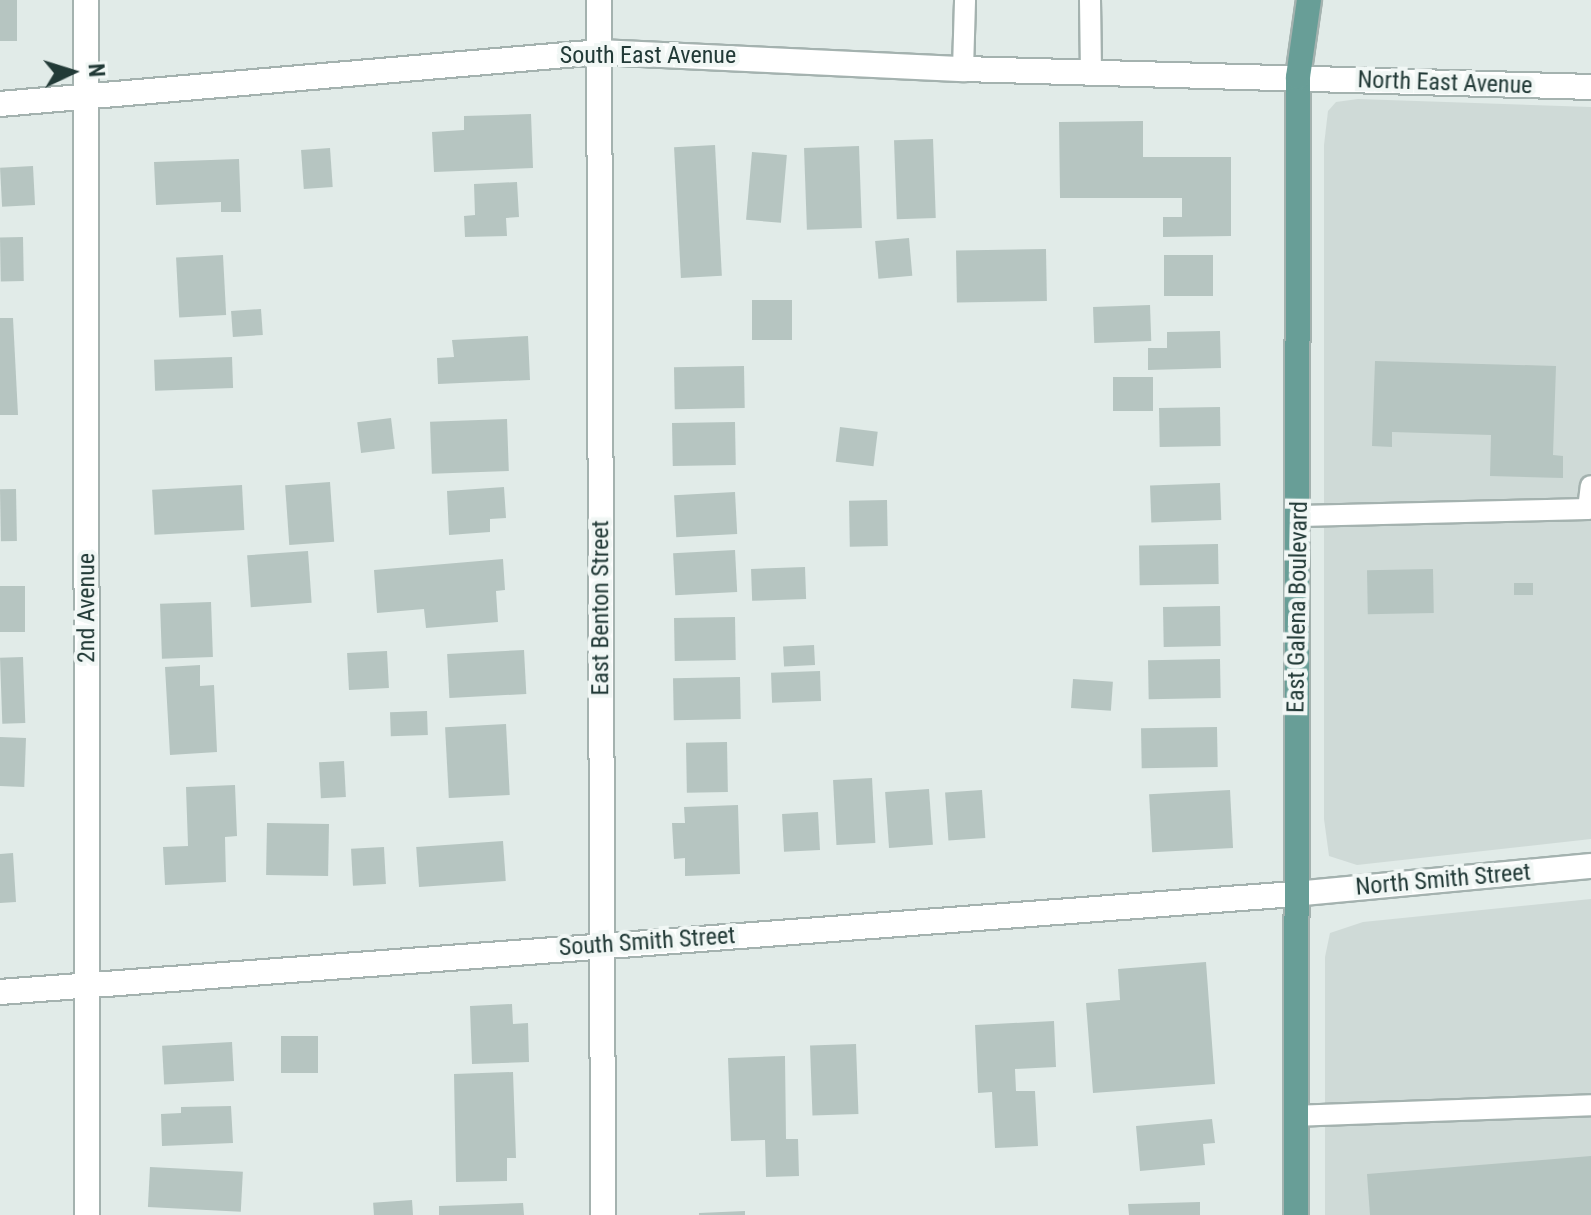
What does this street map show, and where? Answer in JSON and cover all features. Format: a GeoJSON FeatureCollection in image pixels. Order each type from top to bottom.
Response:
{"type":"FeatureCollection","features":[{"type":"Feature","properties":{"kind":"main road","name":"East Galena Boulevard"},"geometry":{"type":"LineString","coordinates":[[1296,1215],[1294,894],[1300,516],[1298,77],[1309,0]]}},
{"type":"Feature","properties":{"kind":"street","name":"2nd Avenue"},"geometry":{"type":"LineString","coordinates":[[86,0],[87,1215]]}},
{"type":"Feature","properties":{"kind":"street","name":"East Benton Street"},"geometry":{"type":"LineString","coordinates":[[599,0],[603,1215]]}},
{"type":"Feature","properties":{"kind":"street","name":"South East Avenue"},"geometry":{"type":"LineString","coordinates":[[0,104],[600,52],[963,69],[1091,69],[1298,77]]}},
{"type":"Feature","properties":{"kind":"street","name":"North East Avenue"},"geometry":{"type":"LineString","coordinates":[[1298,77],[1591,87]]}},
{"type":"Feature","properties":{"kind":"street","name":"North Smith Street"},"geometry":{"type":"LineString","coordinates":[[1294,894],[1591,866]]}},
{"type":"Feature","properties":{"kind":"street","name":"South Smith Street"},"geometry":{"type":"LineString","coordinates":[[0,992],[1294,894]]}},
{"type":"Feature","properties":{"kind":"lane"},"geometry":{"type":"LineString","coordinates":[[963,69],[965,0]]}},
{"type":"Feature","properties":{"kind":"lane"},"geometry":{"type":"LineString","coordinates":[[1090,0],[1091,69]]}},
{"type":"Feature","properties":{"kind":"lane"},"geometry":{"type":"LineString","coordinates":[[1300,516],[1588,509],[1591,486]]}},
{"type":"Feature","properties":{"kind":"lane"},"geometry":{"type":"LineString","coordinates":[[1295,1116],[1591,1105]]}},
{"type":"Feature","properties":{"kind":"shaded area"},"geometry":{"type":"Polygon","coordinates":[[[1358,99],[1591,107],[1591,839],[1357,865],[1329,856],[1324,819],[1324,145],[1328,111],[1336,102],[1358,99]]]}},
{"type":"Feature","properties":{"kind":"shaded area"},"geometry":{"type":"Polygon","coordinates":[[[1591,899],[1591,1215],[1325,1215],[1325,957],[1330,933],[1363,922],[1591,899]]]}},
{"type":"Feature","properties":{"kind":"building"},"geometry":{"type":"Polygon","coordinates":[[[0,0],[17,0],[17,41],[0,41],[0,0]]]}},
{"type":"Feature","properties":{"kind":"building"},"geometry":{"type":"Polygon","coordinates":[[[531,114],[533,168],[434,172],[432,132],[464,130],[464,116],[531,114]]]}},
{"type":"Feature","properties":{"kind":"building"},"geometry":{"type":"Polygon","coordinates":[[[1143,121],[1143,157],[1231,157],[1231,236],[1163,237],[1163,217],[1182,217],[1182,198],[1060,198],[1059,122],[1143,121]]]}},
{"type":"Feature","properties":{"kind":"building"},"geometry":{"type":"Polygon","coordinates":[[[933,139],[936,218],[897,219],[894,140],[933,139]]]}},
{"type":"Feature","properties":{"kind":"building"},"geometry":{"type":"Polygon","coordinates":[[[715,145],[722,276],[681,278],[674,147],[715,145]]]}},
{"type":"Feature","properties":{"kind":"building"},"geometry":{"type":"Polygon","coordinates":[[[859,146],[862,228],[807,230],[804,148],[859,146]]]}},
{"type":"Feature","properties":{"kind":"building"},"geometry":{"type":"Polygon","coordinates":[[[330,148],[333,187],[304,189],[301,150],[330,148]]]}},
{"type":"Feature","properties":{"kind":"building"},"geometry":{"type":"Polygon","coordinates":[[[752,152],[787,155],[781,223],[746,220],[752,152]]]}},
{"type":"Feature","properties":{"kind":"building"},"geometry":{"type":"Polygon","coordinates":[[[239,159],[241,212],[221,212],[221,202],[156,205],[154,162],[239,159]]]}},
{"type":"Feature","properties":{"kind":"building"},"geometry":{"type":"Polygon","coordinates":[[[33,166],[35,205],[2,207],[0,168],[33,166]]]}},
{"type":"Feature","properties":{"kind":"building"},"geometry":{"type":"Polygon","coordinates":[[[517,182],[519,217],[506,218],[507,236],[465,237],[464,216],[475,215],[474,184],[517,182]]]}},
{"type":"Feature","properties":{"kind":"building"},"geometry":{"type":"Polygon","coordinates":[[[0,237],[23,237],[24,281],[1,281],[0,237]]]}},
{"type":"Feature","properties":{"kind":"building"},"geometry":{"type":"Polygon","coordinates":[[[909,238],[912,276],[878,279],[875,241],[909,238]]]}},
{"type":"Feature","properties":{"kind":"building"},"geometry":{"type":"Polygon","coordinates":[[[1046,249],[1047,301],[957,303],[956,251],[1046,249]]]}},
{"type":"Feature","properties":{"kind":"building"},"geometry":{"type":"Polygon","coordinates":[[[223,255],[226,315],[179,317],[176,257],[223,255]]]}},
{"type":"Feature","properties":{"kind":"building"},"geometry":{"type":"Polygon","coordinates":[[[1164,255],[1213,255],[1213,296],[1164,296],[1164,255]]]}},
{"type":"Feature","properties":{"kind":"building"},"geometry":{"type":"Polygon","coordinates":[[[752,300],[792,300],[792,340],[752,340],[752,300]]]}},
{"type":"Feature","properties":{"kind":"building"},"geometry":{"type":"Polygon","coordinates":[[[1150,305],[1151,341],[1094,343],[1093,307],[1150,305]]]}},
{"type":"Feature","properties":{"kind":"building"},"geometry":{"type":"Polygon","coordinates":[[[261,309],[263,335],[233,337],[231,311],[261,309]]]}},
{"type":"Feature","properties":{"kind":"building"},"geometry":{"type":"Polygon","coordinates":[[[0,318],[13,318],[18,415],[0,415],[0,318]]]}},
{"type":"Feature","properties":{"kind":"building"},"geometry":{"type":"Polygon","coordinates":[[[1220,331],[1221,368],[1148,370],[1148,348],[1167,348],[1167,332],[1220,331]]]}},
{"type":"Feature","properties":{"kind":"building"},"geometry":{"type":"Polygon","coordinates":[[[528,336],[530,380],[438,384],[437,358],[454,357],[452,340],[528,336]]]}},
{"type":"Feature","properties":{"kind":"building"},"geometry":{"type":"Polygon","coordinates":[[[232,357],[233,388],[155,391],[154,360],[232,357]]]}},
{"type":"Feature","properties":{"kind":"building"},"geometry":{"type":"Polygon","coordinates":[[[1375,361],[1556,366],[1553,455],[1563,456],[1563,478],[1490,476],[1491,435],[1392,432],[1392,447],[1372,446],[1375,361]]]}},
{"type":"Feature","properties":{"kind":"building"},"geometry":{"type":"Polygon","coordinates":[[[744,366],[745,408],[675,409],[674,367],[744,366]]]}},
{"type":"Feature","properties":{"kind":"building"},"geometry":{"type":"Polygon","coordinates":[[[1113,377],[1153,377],[1153,411],[1113,411],[1113,377]]]}},
{"type":"Feature","properties":{"kind":"building"},"geometry":{"type":"Polygon","coordinates":[[[1220,407],[1221,446],[1160,447],[1159,408],[1220,407]]]}},
{"type":"Feature","properties":{"kind":"building"},"geometry":{"type":"Polygon","coordinates":[[[391,418],[395,449],[361,453],[357,422],[391,418]]]}},
{"type":"Feature","properties":{"kind":"building"},"geometry":{"type":"Polygon","coordinates":[[[507,419],[509,471],[432,474],[430,422],[507,419]]]}},
{"type":"Feature","properties":{"kind":"building"},"geometry":{"type":"Polygon","coordinates":[[[735,422],[736,465],[673,466],[672,423],[735,422]]]}},
{"type":"Feature","properties":{"kind":"building"},"geometry":{"type":"Polygon","coordinates":[[[840,427],[878,432],[873,466],[836,462],[840,427]]]}},
{"type":"Feature","properties":{"kind":"building"},"geometry":{"type":"Polygon","coordinates":[[[330,482],[334,542],[289,545],[285,485],[330,482]]]}},
{"type":"Feature","properties":{"kind":"building"},"geometry":{"type":"Polygon","coordinates":[[[1220,483],[1221,520],[1151,522],[1150,485],[1220,483]]]}},
{"type":"Feature","properties":{"kind":"building"},"geometry":{"type":"Polygon","coordinates":[[[242,485],[244,530],[154,535],[152,490],[242,485]]]}},
{"type":"Feature","properties":{"kind":"building"},"geometry":{"type":"Polygon","coordinates":[[[504,487],[506,518],[490,519],[490,532],[449,535],[447,491],[504,487]]]}},
{"type":"Feature","properties":{"kind":"building"},"geometry":{"type":"Polygon","coordinates":[[[0,489],[16,489],[17,541],[1,541],[0,489]]]}},
{"type":"Feature","properties":{"kind":"building"},"geometry":{"type":"Polygon","coordinates":[[[735,492],[737,534],[676,537],[674,495],[735,492]]]}},
{"type":"Feature","properties":{"kind":"building"},"geometry":{"type":"Polygon","coordinates":[[[887,500],[888,546],[850,547],[849,501],[887,500]]]}},
{"type":"Feature","properties":{"kind":"building"},"geometry":{"type":"Polygon","coordinates":[[[1218,544],[1219,584],[1140,585],[1139,545],[1218,544]]]}},
{"type":"Feature","properties":{"kind":"building"},"geometry":{"type":"Polygon","coordinates":[[[735,550],[737,592],[675,595],[673,553],[735,550]]]}},
{"type":"Feature","properties":{"kind":"building"},"geometry":{"type":"Polygon","coordinates":[[[308,551],[312,603],[251,607],[247,555],[308,551]]]}},
{"type":"Feature","properties":{"kind":"building"},"geometry":{"type":"Polygon","coordinates":[[[503,559],[505,590],[496,591],[498,622],[426,628],[424,609],[377,613],[374,570],[503,559]]]}},
{"type":"Feature","properties":{"kind":"building"},"geometry":{"type":"Polygon","coordinates":[[[805,567],[806,599],[752,601],[751,569],[805,567]]]}},
{"type":"Feature","properties":{"kind":"building"},"geometry":{"type":"Polygon","coordinates":[[[1433,569],[1434,613],[1368,614],[1367,570],[1433,569]]]}},
{"type":"Feature","properties":{"kind":"building"},"geometry":{"type":"Polygon","coordinates":[[[1514,583],[1533,583],[1533,595],[1514,595],[1514,583]]]}},
{"type":"Feature","properties":{"kind":"building"},"geometry":{"type":"Polygon","coordinates":[[[0,586],[25,586],[25,632],[0,632],[0,586]]]}},
{"type":"Feature","properties":{"kind":"building"},"geometry":{"type":"Polygon","coordinates":[[[211,602],[213,657],[162,659],[160,604],[211,602]]]}},
{"type":"Feature","properties":{"kind":"building"},"geometry":{"type":"Polygon","coordinates":[[[1220,606],[1221,646],[1164,647],[1163,607],[1220,606]]]}},
{"type":"Feature","properties":{"kind":"building"},"geometry":{"type":"Polygon","coordinates":[[[735,617],[736,660],[675,661],[674,618],[735,617]]]}},
{"type":"Feature","properties":{"kind":"building"},"geometry":{"type":"Polygon","coordinates":[[[814,645],[815,665],[784,667],[783,647],[814,645]]]}},
{"type":"Feature","properties":{"kind":"building"},"geometry":{"type":"Polygon","coordinates":[[[524,650],[526,694],[449,698],[447,654],[524,650]]]}},
{"type":"Feature","properties":{"kind":"building"},"geometry":{"type":"Polygon","coordinates":[[[387,651],[389,688],[349,690],[347,653],[387,651]]]}},
{"type":"Feature","properties":{"kind":"building"},"geometry":{"type":"Polygon","coordinates":[[[23,657],[25,723],[2,724],[0,658],[23,657]]]}},
{"type":"Feature","properties":{"kind":"building"},"geometry":{"type":"Polygon","coordinates":[[[1220,659],[1221,698],[1149,699],[1148,660],[1220,659]]]}},
{"type":"Feature","properties":{"kind":"building"},"geometry":{"type":"Polygon","coordinates":[[[200,665],[200,686],[214,685],[217,752],[170,755],[165,667],[200,665]]]}},
{"type":"Feature","properties":{"kind":"building"},"geometry":{"type":"Polygon","coordinates":[[[820,671],[821,701],[772,703],[771,673],[820,671]]]}},
{"type":"Feature","properties":{"kind":"building"},"geometry":{"type":"Polygon","coordinates":[[[740,677],[741,719],[674,720],[673,678],[740,677]]]}},
{"type":"Feature","properties":{"kind":"building"},"geometry":{"type":"Polygon","coordinates":[[[1073,679],[1113,682],[1111,711],[1071,708],[1073,679]]]}},
{"type":"Feature","properties":{"kind":"building"},"geometry":{"type":"Polygon","coordinates":[[[427,711],[428,735],[391,736],[390,712],[427,711]]]}},
{"type":"Feature","properties":{"kind":"building"},"geometry":{"type":"Polygon","coordinates":[[[506,724],[510,795],[449,798],[445,727],[506,724]]]}},
{"type":"Feature","properties":{"kind":"building"},"geometry":{"type":"Polygon","coordinates":[[[1217,727],[1218,767],[1142,768],[1141,728],[1217,727]]]}},
{"type":"Feature","properties":{"kind":"building"},"geometry":{"type":"Polygon","coordinates":[[[0,737],[26,738],[24,787],[0,786],[0,737]]]}},
{"type":"Feature","properties":{"kind":"building"},"geometry":{"type":"Polygon","coordinates":[[[727,742],[728,792],[687,793],[686,743],[727,742]]]}},
{"type":"Feature","properties":{"kind":"building"},"geometry":{"type":"Polygon","coordinates":[[[344,761],[346,797],[321,798],[319,762],[344,761]]]}},
{"type":"Feature","properties":{"kind":"building"},"geometry":{"type":"Polygon","coordinates":[[[872,778],[875,843],[836,845],[833,780],[872,778]]]}},
{"type":"Feature","properties":{"kind":"building"},"geometry":{"type":"Polygon","coordinates":[[[235,785],[237,836],[225,837],[226,882],[165,885],[163,847],[188,846],[186,787],[235,785]]]}},
{"type":"Feature","properties":{"kind":"building"},"geometry":{"type":"Polygon","coordinates":[[[929,789],[933,845],[889,848],[885,792],[929,789]]]}},
{"type":"Feature","properties":{"kind":"building"},"geometry":{"type":"Polygon","coordinates":[[[982,790],[985,838],[948,840],[945,793],[982,790]]]}},
{"type":"Feature","properties":{"kind":"building"},"geometry":{"type":"Polygon","coordinates":[[[1230,790],[1233,848],[1152,852],[1149,794],[1230,790]]]}},
{"type":"Feature","properties":{"kind":"building"},"geometry":{"type":"Polygon","coordinates":[[[738,805],[740,874],[685,876],[685,858],[674,859],[672,823],[685,823],[684,807],[738,805]]]}},
{"type":"Feature","properties":{"kind":"building"},"geometry":{"type":"Polygon","coordinates":[[[818,812],[820,850],[784,852],[782,814],[818,812]]]}},
{"type":"Feature","properties":{"kind":"building"},"geometry":{"type":"Polygon","coordinates":[[[267,823],[329,824],[328,876],[266,875],[267,823]]]}},
{"type":"Feature","properties":{"kind":"building"},"geometry":{"type":"Polygon","coordinates":[[[503,841],[506,881],[419,887],[416,847],[503,841]]]}},
{"type":"Feature","properties":{"kind":"building"},"geometry":{"type":"Polygon","coordinates":[[[384,847],[386,884],[353,886],[351,849],[384,847]]]}},
{"type":"Feature","properties":{"kind":"building"},"geometry":{"type":"Polygon","coordinates":[[[13,853],[16,902],[0,903],[0,854],[13,853]]]}},
{"type":"Feature","properties":{"kind":"building"},"geometry":{"type":"Polygon","coordinates":[[[1206,962],[1215,1084],[1093,1093],[1086,1003],[1120,1000],[1118,969],[1206,962]]]}},
{"type":"Feature","properties":{"kind":"building"},"geometry":{"type":"Polygon","coordinates":[[[512,1004],[513,1024],[528,1023],[529,1062],[472,1064],[470,1006],[512,1004]]]}},
{"type":"Feature","properties":{"kind":"building"},"geometry":{"type":"Polygon","coordinates":[[[1054,1021],[1056,1067],[1015,1069],[1016,1091],[1035,1091],[1038,1146],[995,1148],[992,1092],[978,1093],[975,1025],[1054,1021]]]}},
{"type":"Feature","properties":{"kind":"building"},"geometry":{"type":"Polygon","coordinates":[[[281,1036],[318,1036],[318,1073],[281,1073],[281,1036]]]}},
{"type":"Feature","properties":{"kind":"building"},"geometry":{"type":"Polygon","coordinates":[[[232,1042],[234,1081],[164,1085],[162,1046],[232,1042]]]}},
{"type":"Feature","properties":{"kind":"building"},"geometry":{"type":"Polygon","coordinates":[[[856,1044],[858,1114],[812,1116],[810,1046],[856,1044]]]}},
{"type":"Feature","properties":{"kind":"building"},"geometry":{"type":"Polygon","coordinates":[[[785,1056],[786,1139],[798,1139],[799,1176],[766,1177],[765,1140],[731,1141],[728,1058],[785,1056]]]}},
{"type":"Feature","properties":{"kind":"building"},"geometry":{"type":"Polygon","coordinates":[[[513,1072],[516,1158],[507,1158],[507,1181],[456,1182],[454,1074],[513,1072]]]}},
{"type":"Feature","properties":{"kind":"building"},"geometry":{"type":"Polygon","coordinates":[[[231,1106],[233,1143],[162,1146],[161,1114],[181,1113],[181,1107],[231,1106]]]}},
{"type":"Feature","properties":{"kind":"building"},"geometry":{"type":"Polygon","coordinates":[[[1212,1119],[1215,1143],[1203,1144],[1205,1165],[1140,1171],[1136,1126],[1212,1119]]]}},
{"type":"Feature","properties":{"kind":"building"},"geometry":{"type":"Polygon","coordinates":[[[1591,1156],[1591,1215],[1370,1215],[1367,1174],[1591,1156]]]}},
{"type":"Feature","properties":{"kind":"building"},"geometry":{"type":"Polygon","coordinates":[[[150,1167],[243,1172],[241,1212],[148,1207],[150,1167]]]}},
{"type":"Feature","properties":{"kind":"building"},"geometry":{"type":"Polygon","coordinates":[[[412,1200],[413,1215],[374,1215],[373,1203],[412,1200]]]}},
{"type":"Feature","properties":{"kind":"building"},"geometry":{"type":"Polygon","coordinates":[[[1200,1202],[1200,1215],[1129,1215],[1128,1204],[1200,1202]]]}},
{"type":"Feature","properties":{"kind":"building"},"geometry":{"type":"Polygon","coordinates":[[[523,1203],[524,1215],[439,1215],[439,1206],[523,1203]]]}},
{"type":"Feature","properties":{"kind":"building"},"geometry":{"type":"Polygon","coordinates":[[[745,1211],[745,1215],[699,1215],[699,1213],[745,1211]]]}}]}
